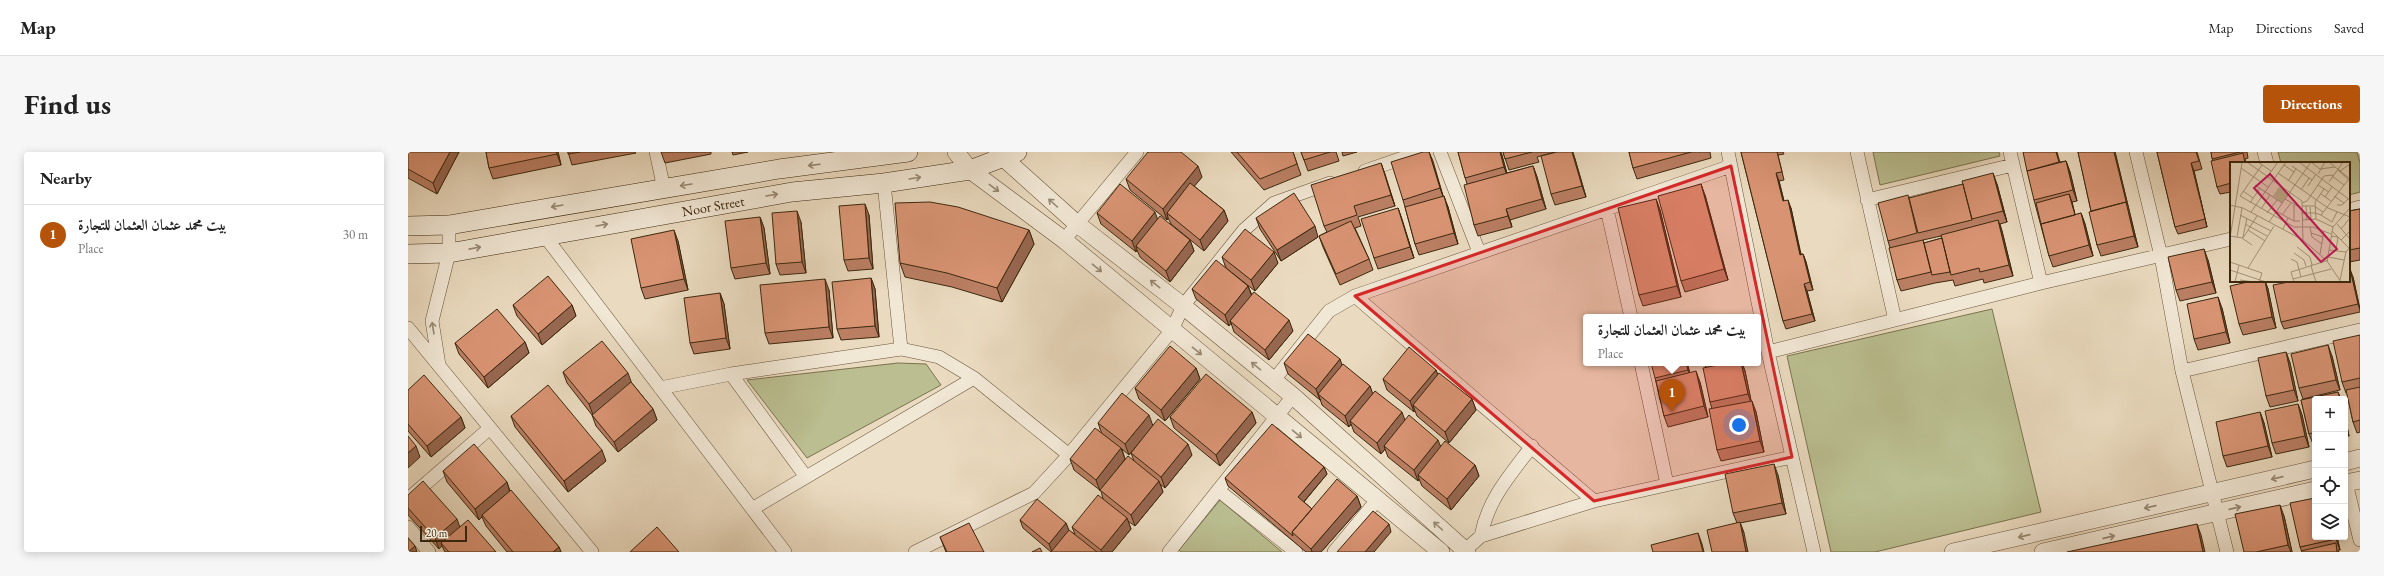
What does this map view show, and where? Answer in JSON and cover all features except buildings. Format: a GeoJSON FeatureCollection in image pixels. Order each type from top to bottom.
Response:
{"type":"FeatureCollection","features":[{"type":"Feature","properties":{"kind":"main road","name":"Noor Street"},"geometry":{"type":"LineString","coordinates":[[408,226],[448,225],[779,170],[908,152]]}},
{"type":"Feature","properties":{"kind":"main road","name":"Noor Street"},"geometry":{"type":"LineString","coordinates":[[408,254],[449,253],[792,192],[884,183],[970,170],[1005,154]]}},
{"type":"Feature","properties":{"kind":"street"},"geometry":{"type":"LineString","coordinates":[[656,152],[664,189]]}},
{"type":"Feature","properties":{"kind":"street"},"geometry":{"type":"LineString","coordinates":[[956,152],[970,170],[1064,240],[1441,552]]}},
{"type":"Feature","properties":{"kind":"street"},"geometry":{"type":"LineString","coordinates":[[1064,240],[1076,223],[1137,152]]}},
{"type":"Feature","properties":{"kind":"street"},"geometry":{"type":"LineString","coordinates":[[1354,175],[1420,152]]}},
{"type":"Feature","properties":{"kind":"street"},"geometry":{"type":"LineString","coordinates":[[1440,152],[1479,252]]}},
{"type":"Feature","properties":{"kind":"street"},"geometry":{"type":"LineString","coordinates":[[1728,152],[1760,314]]}},
{"type":"Feature","properties":{"kind":"street"},"geometry":{"type":"LineString","coordinates":[[1857,152],[1895,320]]}},
{"type":"Feature","properties":{"kind":"street"},"geometry":{"type":"LineString","coordinates":[[2010,152],[2040,283]]}},
{"type":"Feature","properties":{"kind":"street"},"geometry":{"type":"LineString","coordinates":[[2136,152],[2161,256],[2182,371],[2227,552]]}},
{"type":"Feature","properties":{"kind":"street"},"geometry":{"type":"LineString","coordinates":[[2264,152],[2267,162]]}},
{"type":"Feature","properties":{"kind":"street"},"geometry":{"type":"LineString","coordinates":[[1005,154],[1076,223],[1183,306],[1293,396],[1465,551],[1481,536],[1594,501],[1792,457]]}},
{"type":"Feature","properties":{"kind":"street"},"geometry":{"type":"LineString","coordinates":[[1867,200],[2013,165]]}},
{"type":"Feature","properties":{"kind":"street"},"geometry":{"type":"LineString","coordinates":[[1274,380],[1329,311],[1354,296],[1731,166]]}},
{"type":"Feature","properties":{"kind":"street"},"geometry":{"type":"LineString","coordinates":[[915,552],[934,548],[1034,493],[1069,455],[1172,330],[1183,306],[1244,230],[1274,203],[1340,180]]}},
{"type":"Feature","properties":{"kind":"street"},"geometry":{"type":"LineString","coordinates":[[884,183],[901,349]]}},
{"type":"Feature","properties":{"kind":"street"},"geometry":{"type":"LineString","coordinates":[[2350,210],[2360,208]]}},
{"type":"Feature","properties":{"kind":"street"},"geometry":{"type":"LineString","coordinates":[[1607,209],[1630,314]]}},
{"type":"Feature","properties":{"kind":"street"},"geometry":{"type":"LineString","coordinates":[[439,366],[432,321],[449,253],[448,225]]}},
{"type":"Feature","properties":{"kind":"street"},"geometry":{"type":"LineString","coordinates":[[544,235],[785,552]]}},
{"type":"Feature","properties":{"kind":"street"},"geometry":{"type":"LineString","coordinates":[[1768,352],[2040,283],[2230,239]]}},
{"type":"Feature","properties":{"kind":"street"},"geometry":{"type":"LineString","coordinates":[[1354,296],[1532,446],[1594,501]]}},
{"type":"Feature","properties":{"kind":"street"},"geometry":{"type":"LineString","coordinates":[[1761,317],[1814,552]]}},
{"type":"Feature","properties":{"kind":"street"},"geometry":{"type":"LineString","coordinates":[[408,328],[592,552]]}},
{"type":"Feature","properties":{"kind":"street"},"geometry":{"type":"LineString","coordinates":[[2182,371],[2360,330]]}},
{"type":"Feature","properties":{"kind":"street"},"geometry":{"type":"LineString","coordinates":[[660,388],[731,374],[901,349],[939,357],[974,378],[1069,455]]}},
{"type":"Feature","properties":{"kind":"street"},"geometry":{"type":"LineString","coordinates":[[1642,366],[1667,484]]}},
{"type":"Feature","properties":{"kind":"street"},"geometry":{"type":"LineString","coordinates":[[731,374],[806,477]]}},
{"type":"Feature","properties":{"kind":"street"},"geometry":{"type":"LineString","coordinates":[[752,509],[974,378]]}},
{"type":"Feature","properties":{"kind":"street"},"geometry":{"type":"LineString","coordinates":[[1169,552],[1293,396]]}},
{"type":"Feature","properties":{"kind":"street"},"geometry":{"type":"LineString","coordinates":[[408,499],[490,428]]}},
{"type":"Feature","properties":{"kind":"street"},"geometry":{"type":"LineString","coordinates":[[1481,536],[1485,516],[1496,492],[1532,446]]}},
{"type":"Feature","properties":{"kind":"street"},"geometry":{"type":"LineString","coordinates":[[2348,461],[2360,458]]}},
{"type":"Feature","properties":{"kind":"street"},"geometry":{"type":"LineString","coordinates":[[1952,552],[2312,470]]}},
{"type":"Feature","properties":{"kind":"street"},"geometry":{"type":"LineString","coordinates":[[2350,482],[2360,540]]}},
{"type":"Feature","properties":{"kind":"street"},"geometry":{"type":"LineString","coordinates":[[1218,490],[1296,552]]}},
{"type":"Feature","properties":{"kind":"street"},"geometry":{"type":"LineString","coordinates":[[2043,552],[2312,491]]}},
{"type":"Feature","properties":{"kind":"street"},"geometry":{"type":"LineString","coordinates":[[1334,552],[1377,500]]}},
{"type":"Feature","properties":{"kind":"street"},"geometry":{"type":"LineString","coordinates":[[408,527],[429,552]]}},
{"type":"Feature","properties":{"kind":"highlighted area"},"geometry":{"type":"Polygon","coordinates":[[[1731,166],[1792,457],[1594,501],[1355,296],[1731,166]]]}},
{"type":"Feature","properties":{"kind":"green space"},"geometry":{"type":"Polygon","coordinates":[[[1873,152],[1999,152],[2000,156],[1880,185],[1873,152]]]}},
{"type":"Feature","properties":{"kind":"green space"},"geometry":{"type":"Polygon","coordinates":[[[2278,152],[2357,152],[2360,163],[2360,192],[2350,195],[2350,162],[2281,162],[2278,152]]]}},
{"type":"Feature","properties":{"kind":"green space"},"geometry":{"type":"Polygon","coordinates":[[[1992,309],[2041,512],[1875,552],[1831,552],[1787,356],[1992,309]]]}},
{"type":"Feature","properties":{"kind":"green space"},"geometry":{"type":"Polygon","coordinates":[[[898,363],[926,364],[941,385],[807,458],[747,380],[898,363]]]}},
{"type":"Feature","properties":{"kind":"green space"},"geometry":{"type":"Polygon","coordinates":[[[1220,500],[1282,552],[1181,552],[1179,550],[1220,500]]]}},
{"type":"Feature","properties":{"kind":"place","name":"بيت محمد عثمان العثمان للتجارة"},"geometry":{"type":"Point","coordinates":[1672,412]}}]}
